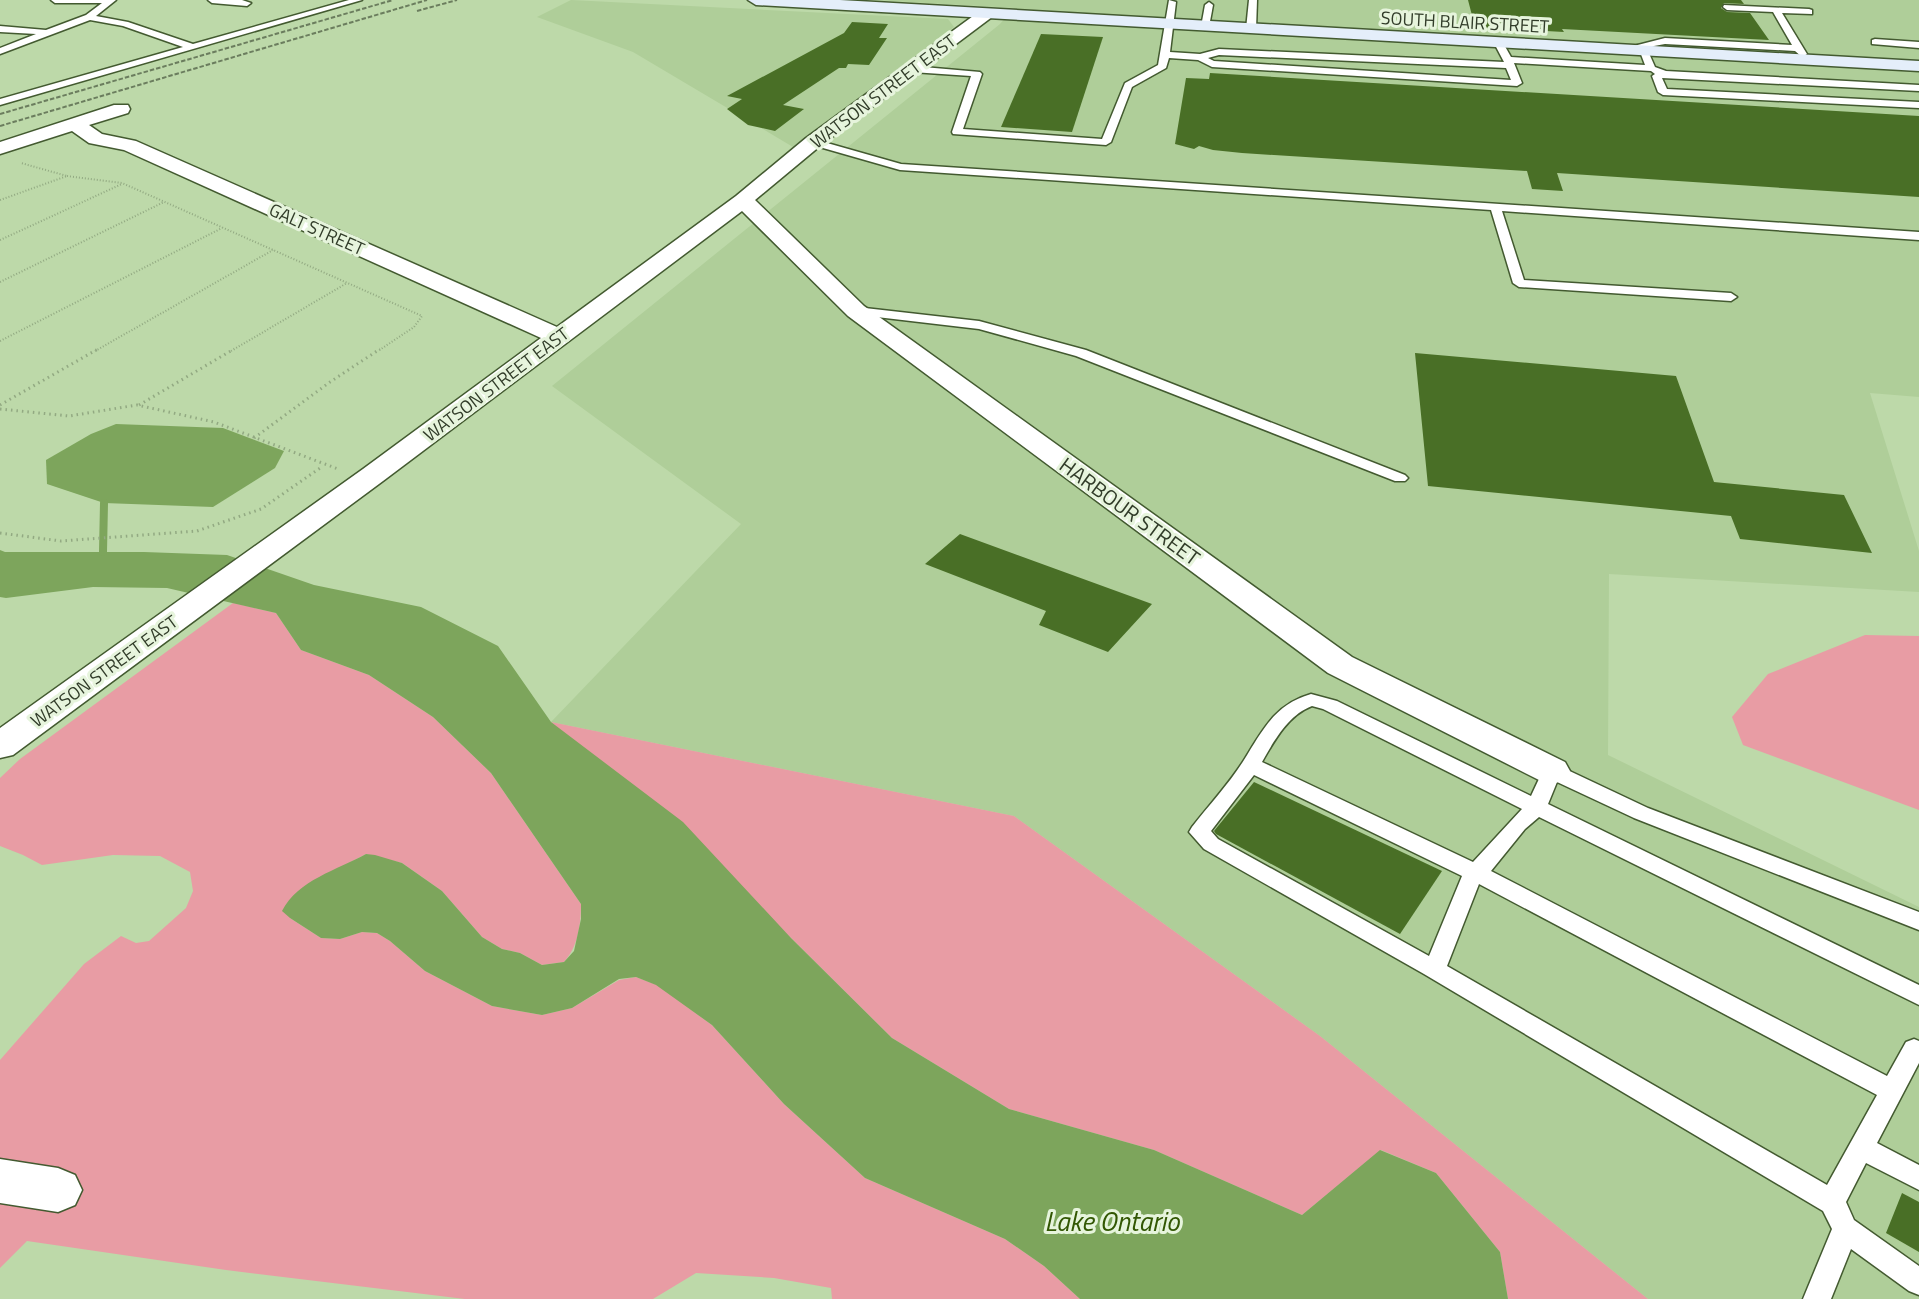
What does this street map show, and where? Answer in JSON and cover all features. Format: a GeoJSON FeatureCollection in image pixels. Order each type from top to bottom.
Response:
{"type":"FeatureCollection","features":[{"type":"Feature","properties":{"kind":"street","name":"SOUTH BLAIR STREET"},"geometry":{"type":"LineString","coordinates":[[756,0],[1636,51],[1802,54],[1919,66]]}},
{"type":"Feature","properties":{"kind":"street","name":"WATSON STREET EAST"},"geometry":{"type":"LineString","coordinates":[[0,746],[373,476],[743,200],[813,142],[986,15]]}},
{"type":"Feature","properties":{"kind":"street"},"geometry":{"type":"LineString","coordinates":[[6,154],[75,124],[121,108]]}},
{"type":"Feature","properties":{"kind":"street","name":"GALT STREET"},"geometry":{"type":"LineString","coordinates":[[75,124],[96,139],[129,145],[559,337]]}},
{"type":"Feature","properties":{"kind":"street","name":"HARBOUR STREET"},"geometry":{"type":"LineString","coordinates":[[743,200],[856,311],[1340,665],[1552,771]]}},
{"type":"Feature","properties":{"kind":"street"},"geometry":{"type":"LineString","coordinates":[[0,1181],[58,1190]]}},
{"type":"Feature","properties":{"kind":"lane"},"geometry":{"type":"LineString","coordinates":[[55,0],[110,1]]}},
{"type":"Feature","properties":{"kind":"lane"},"geometry":{"type":"LineString","coordinates":[[212,0],[247,3]]}},
{"type":"Feature","properties":{"kind":"lane"},"geometry":{"type":"LineString","coordinates":[[0,102],[358,0]]}},
{"type":"Feature","properties":{"kind":"lane"},"geometry":{"type":"LineString","coordinates":[[1251,29],[1253,0]]}},
{"type":"Feature","properties":{"kind":"lane"},"geometry":{"type":"LineString","coordinates":[[0,51],[89,17],[110,1]]}},
{"type":"Feature","properties":{"kind":"lane"},"geometry":{"type":"LineString","coordinates":[[912,69],[977,74],[957,132],[1106,142],[1128,85],[1163,66],[1172,2]]}},
{"type":"Feature","properties":{"kind":"lane"},"geometry":{"type":"LineString","coordinates":[[1205,27],[1209,4]]}},
{"type":"Feature","properties":{"kind":"lane"},"geometry":{"type":"LineString","coordinates":[[1727,7],[1809,12]]}},
{"type":"Feature","properties":{"kind":"lane"},"geometry":{"type":"LineString","coordinates":[[1776,10],[1802,54]]}},
{"type":"Feature","properties":{"kind":"lane"},"geometry":{"type":"LineString","coordinates":[[89,17],[125,24],[193,47]]}},
{"type":"Feature","properties":{"kind":"lane"},"geometry":{"type":"LineString","coordinates":[[0,29],[48,33]]}},
{"type":"Feature","properties":{"kind":"lane"},"geometry":{"type":"LineString","coordinates":[[1875,42],[1919,45]]}},
{"type":"Feature","properties":{"kind":"lane"},"geometry":{"type":"LineString","coordinates":[[1200,57],[1212,64],[1517,83],[1499,43]]}},
{"type":"Feature","properties":{"kind":"lane"},"geometry":{"type":"LineString","coordinates":[[1636,51],[1651,68]]}},
{"type":"Feature","properties":{"kind":"lane"},"geometry":{"type":"LineString","coordinates":[[1165,55],[1200,57],[1219,52],[1651,68],[1665,74]]}},
{"type":"Feature","properties":{"kind":"lane"},"geometry":{"type":"LineString","coordinates":[[1919,88],[1665,74],[1657,76],[1663,92],[1919,105]]}},
{"type":"Feature","properties":{"kind":"lane"},"geometry":{"type":"LineString","coordinates":[[813,142],[900,167],[1919,236]]}},
{"type":"Feature","properties":{"kind":"lane"},"geometry":{"type":"LineString","coordinates":[[1495,206],[1519,283],[1731,297]]}},
{"type":"Feature","properties":{"kind":"lane"},"geometry":{"type":"LineString","coordinates":[[856,311],[979,325],[1081,353],[1400,478]]}},
{"type":"Feature","properties":{"kind":"lane"},"geometry":{"type":"LineString","coordinates":[[1919,996],[1330,705],[1313,700],[1293,708],[1264,741],[1251,765],[1199,832],[1210,844],[1432,968],[1832,1202],[1845,1229],[1919,1282]]}},
{"type":"Feature","properties":{"kind":"lane"},"geometry":{"type":"LineString","coordinates":[[1251,765],[1476,873],[1892,1091]]}},
{"type":"Feature","properties":{"kind":"lane"},"geometry":{"type":"LineString","coordinates":[[1432,968],[1438,960],[1469,882],[1518,824],[1536,808],[1552,771],[1641,813],[1919,921]]}},
{"type":"Feature","properties":{"kind":"lane"},"geometry":{"type":"LineString","coordinates":[[1832,1202],[1917,1047]]}},
{"type":"Feature","properties":{"kind":"lane"},"geometry":{"type":"LineString","coordinates":[[1861,1147],[1919,1178]]}},
{"type":"Feature","properties":{"kind":"lane"},"geometry":{"type":"LineString","coordinates":[[1817,1299],[1845,1229]]}},
{"type":"Feature","properties":{"kind":"path"},"geometry":{"type":"LineString","coordinates":[[6,154],[67,176],[122,183],[422,316],[414,327],[330,382],[254,438]]}},
{"type":"Feature","properties":{"kind":"path"},"geometry":{"type":"LineString","coordinates":[[0,200],[67,176]]}},
{"type":"Feature","properties":{"kind":"path"},"geometry":{"type":"LineString","coordinates":[[0,240],[122,183]]}},
{"type":"Feature","properties":{"kind":"path"},"geometry":{"type":"LineString","coordinates":[[0,282],[164,202]]}},
{"type":"Feature","properties":{"kind":"path"},"geometry":{"type":"LineString","coordinates":[[0,341],[222,228]]}},
{"type":"Feature","properties":{"kind":"path"},"geometry":{"type":"LineString","coordinates":[[0,407],[273,250]]}},
{"type":"Feature","properties":{"kind":"path"},"geometry":{"type":"LineString","coordinates":[[0,407],[69,416],[137,405],[348,283]]}},
{"type":"Feature","properties":{"kind":"path"},"geometry":{"type":"LineString","coordinates":[[137,405],[214,422],[323,465],[373,476]]}},
{"type":"Feature","properties":{"kind":"path"},"geometry":{"type":"LineString","coordinates":[[0,533],[62,541],[197,531],[261,509],[323,465]]}},
{"type":"Feature","properties":{"kind":"shaded area"},"geometry":{"type":"Polygon","coordinates":[[[571,0],[948,19],[954,27],[793,147],[633,52],[537,17],[571,0]]]}},
{"type":"Feature","properties":{"kind":"shaded area"},"geometry":{"type":"Polygon","coordinates":[[[874,0],[1919,0],[1919,397],[1870,393],[1919,551],[1919,592],[1609,574],[1608,755],[1919,907],[1919,1299],[1648,1299],[1320,1036],[1014,816],[551,722],[741,524],[552,386],[1000,24],[1014,8],[874,0]]]}},
{"type":"Feature","properties":{"kind":"shaded area"},"geometry":{"type":"Polygon","coordinates":[[[233,603],[276,613],[301,650],[369,675],[433,717],[491,773],[581,904],[578,935],[569,956],[564,962],[542,965],[520,953],[502,949],[482,937],[442,891],[402,863],[366,854],[343,866],[290,918],[321,938],[340,939],[362,932],[377,933],[425,971],[492,1006],[542,1015],[572,1008],[619,980],[636,977],[657,985],[712,1025],[784,1104],[865,1178],[1005,1239],[1044,1266],[1080,1299],[832,1299],[831,1288],[774,1278],[696,1273],[653,1299],[465,1299],[226,1270],[27,1241],[0,1268],[0,1060],[84,964],[121,936],[136,943],[149,941],[186,908],[193,891],[190,872],[160,856],[113,855],[42,865],[0,846],[0,778],[20,759],[233,603]]]}},
{"type":"Feature","properties":{"kind":"shaded area"},"geometry":{"type":"Polygon","coordinates":[[[1865,635],[1919,636],[1919,810],[1743,745],[1732,717],[1768,674],[1865,635]]]}},
{"type":"Feature","properties":{"kind":"shaded area"},"geometry":{"type":"Polygon","coordinates":[[[551,722],[1014,816],[1320,1036],[1648,1299],[1508,1299],[1500,1252],[1436,1173],[1381,1150],[1302,1215],[1154,1150],[1009,1109],[892,1038],[791,938],[551,722]]]}},
{"type":"Feature","properties":{"kind":"water"},"geometry":{"type":"Polygon","coordinates":[[[116,424],[223,428],[284,451],[275,468],[213,507],[104,503],[47,484],[46,460],[91,434],[116,424]]]}},
{"type":"Feature","properties":{"kind":"water","name":"Lake Ontario"},"geometry":{"type":"Polygon","coordinates":[[[0,550],[5,552],[144,552],[227,555],[314,585],[421,607],[498,646],[551,722],[683,822],[791,938],[892,1038],[1009,1109],[1154,1150],[1302,1215],[1380,1150],[1436,1173],[1500,1252],[1508,1299],[1080,1299],[1044,1266],[1005,1239],[865,1178],[784,1104],[712,1025],[656,985],[636,977],[619,979],[572,1008],[542,1015],[492,1006],[425,971],[377,933],[362,932],[340,939],[321,938],[282,911],[289,900],[308,884],[366,854],[402,863],[442,891],[482,937],[502,949],[520,953],[542,965],[564,962],[574,951],[581,919],[581,904],[491,773],[433,717],[369,675],[301,650],[276,613],[167,588],[93,587],[0,597],[0,550]]]}},
{"type":"Feature","properties":{"kind":"building"},"geometry":{"type":"Polygon","coordinates":[[[1468,0],[1741,0],[1744,4],[1724,3],[1721,8],[1727,12],[1750,13],[1769,40],[1562,29],[1564,32],[1475,27],[1468,0]]]}},
{"type":"Feature","properties":{"kind":"building"},"geometry":{"type":"Polygon","coordinates":[[[852,22],[888,24],[879,38],[887,38],[869,65],[848,64],[846,68],[839,68],[783,105],[804,109],[775,131],[748,125],[727,109],[742,99],[727,96],[844,33],[852,22]]]}},
{"type":"Feature","properties":{"kind":"building"},"geometry":{"type":"Polygon","coordinates":[[[1041,34],[1103,37],[1072,132],[1001,127],[1041,34]]]}},
{"type":"Feature","properties":{"kind":"building"},"geometry":{"type":"Polygon","coordinates":[[[1210,73],[1919,116],[1919,197],[1557,173],[1563,191],[1532,189],[1527,171],[1242,153],[1199,146],[1194,149],[1175,144],[1186,78],[1209,79],[1210,73]]]}},
{"type":"Feature","properties":{"kind":"building"},"geometry":{"type":"Polygon","coordinates":[[[1415,353],[1676,376],[1714,482],[1844,495],[1872,553],[1740,539],[1731,516],[1428,486],[1415,353]]]}},
{"type":"Feature","properties":{"kind":"building"},"geometry":{"type":"Polygon","coordinates":[[[960,534],[1152,604],[1108,652],[1039,625],[1046,611],[925,564],[960,534]]]}},
{"type":"Feature","properties":{"kind":"building"},"geometry":{"type":"Polygon","coordinates":[[[1254,782],[1442,871],[1400,934],[1216,834],[1214,831],[1254,782]]]}},
{"type":"Feature","properties":{"kind":"building"},"geometry":{"type":"Polygon","coordinates":[[[1902,1193],[1919,1202],[1919,1252],[1886,1233],[1902,1193]]]}},
{"type":"Feature","properties":{"kind":"waterway"},"geometry":{"type":"LineString","coordinates":[[103,552],[104,503]]}},
{"type":"Feature","properties":{"kind":"railway"},"geometry":{"type":"LineString","coordinates":[[0,114],[393,0]]}},
{"type":"Feature","properties":{"kind":"railway"},"geometry":{"type":"LineString","coordinates":[[0,126],[427,0]]}},
{"type":"Feature","properties":{"kind":"railway"},"geometry":{"type":"LineString","coordinates":[[417,11],[457,0]]}}]}
